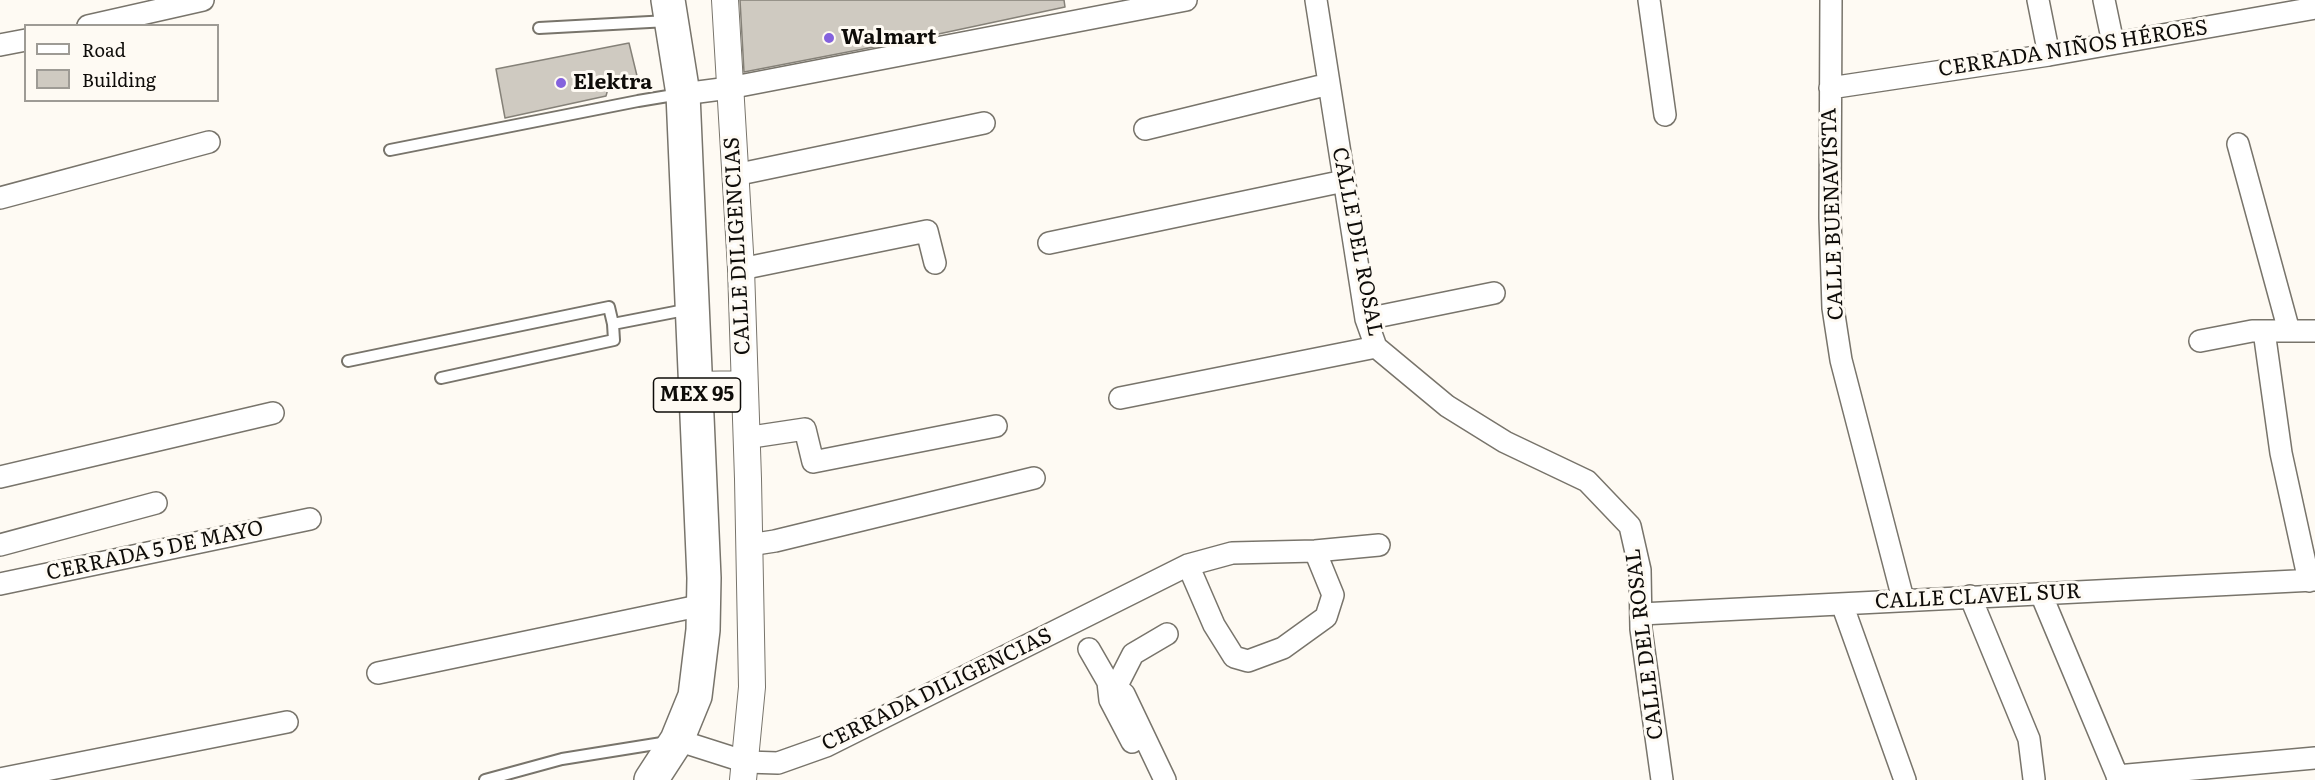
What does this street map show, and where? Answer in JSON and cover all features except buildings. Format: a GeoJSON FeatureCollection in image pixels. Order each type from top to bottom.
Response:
{"type":"FeatureCollection","features":[{"type":"Feature","properties":{"kind":"main road","name":"MEX 95"},"geometry":{"type":"LineString","coordinates":[[650,776],[677,740],[695,696],[703,605],[683,94],[670,10]]}},
{"type":"Feature","properties":{"kind":"street"},"geometry":{"type":"LineString","coordinates":[[97,24],[203,0]]}},
{"type":"Feature","properties":{"kind":"street","name":"CALLE DILIGENCIAS"},"geometry":{"type":"LineString","coordinates":[[725,0],[741,269],[749,545],[752,687],[744,771]]}},
{"type":"Feature","properties":{"kind":"street"},"geometry":{"type":"LineString","coordinates":[[683,94],[729,88],[1186,0]]}},
{"type":"Feature","properties":{"kind":"street","name":"CALLE DEL ROSAL"},"geometry":{"type":"LineString","coordinates":[[1316,0],[1366,319],[1376,347],[1447,406],[1505,442],[1587,482],[1630,526],[1640,570],[1641,614],[1662,780]]}},
{"type":"Feature","properties":{"kind":"street"},"geometry":{"type":"LineString","coordinates":[[1649,0],[1665,115]]}},
{"type":"Feature","properties":{"kind":"street","name":"CALLE BUENAVISTA"},"geometry":{"type":"LineString","coordinates":[[1831,0],[1833,308],[1841,360],[1903,599]]}},
{"type":"Feature","properties":{"kind":"street"},"geometry":{"type":"LineString","coordinates":[[2038,0],[2049,55]]}},
{"type":"Feature","properties":{"kind":"street"},"geometry":{"type":"LineString","coordinates":[[2104,0],[2113,43]]}},
{"type":"Feature","properties":{"kind":"street","name":"CERRADA NIÑOS HÉROES"},"geometry":{"type":"LineString","coordinates":[[1830,88],[2049,55],[2113,43],[2251,9],[2315,8]]}},
{"type":"Feature","properties":{"kind":"street"},"geometry":{"type":"LineString","coordinates":[[0,45],[24,39]]}},
{"type":"Feature","properties":{"kind":"street"},"geometry":{"type":"LineString","coordinates":[[1145,129],[1329,84]]}},
{"type":"Feature","properties":{"kind":"street"},"geometry":{"type":"LineString","coordinates":[[735,175],[984,123]]}},
{"type":"Feature","properties":{"kind":"street"},"geometry":{"type":"LineString","coordinates":[[0,198],[209,142]]}},
{"type":"Feature","properties":{"kind":"street"},"geometry":{"type":"LineString","coordinates":[[2238,144],[2289,331]]}},
{"type":"Feature","properties":{"kind":"street"},"geometry":{"type":"LineString","coordinates":[[1049,243],[1344,181]]}},
{"type":"Feature","properties":{"kind":"street"},"geometry":{"type":"LineString","coordinates":[[741,269],[927,231],[935,263]]}},
{"type":"Feature","properties":{"kind":"street"},"geometry":{"type":"LineString","coordinates":[[1366,319],[1494,293]]}},
{"type":"Feature","properties":{"kind":"street"},"geometry":{"type":"LineString","coordinates":[[2200,341],[2252,331],[2315,331]]}},
{"type":"Feature","properties":{"kind":"street"},"geometry":{"type":"LineString","coordinates":[[2264,331],[2281,453],[2312,580]]}},
{"type":"Feature","properties":{"kind":"street"},"geometry":{"type":"LineString","coordinates":[[1120,398],[1376,347]]}},
{"type":"Feature","properties":{"kind":"street"},"geometry":{"type":"LineString","coordinates":[[696,385],[744,384]]}},
{"type":"Feature","properties":{"kind":"street"},"geometry":{"type":"LineString","coordinates":[[0,477],[273,413]]}},
{"type":"Feature","properties":{"kind":"street"},"geometry":{"type":"LineString","coordinates":[[745,438],[805,429],[813,462],[996,426]]}},
{"type":"Feature","properties":{"kind":"street"},"geometry":{"type":"LineString","coordinates":[[749,545],[1034,478]]}},
{"type":"Feature","properties":{"kind":"street"},"geometry":{"type":"LineString","coordinates":[[0,545],[156,503]]}},
{"type":"Feature","properties":{"kind":"street","name":"CERRADA 5 DE MAYO"},"geometry":{"type":"LineString","coordinates":[[0,584],[310,519]]}},
{"type":"Feature","properties":{"kind":"street","name":"CERRADA DILIGENCIAS"},"geometry":{"type":"LineString","coordinates":[[677,740],[744,771],[778,762],[826,746],[1188,565],[1232,553],[1316,551],[1379,545]]}},
{"type":"Feature","properties":{"kind":"street"},"geometry":{"type":"LineString","coordinates":[[1188,565],[1214,626],[1234,657],[1248,661],[1283,648],[1326,617],[1333,595],[1316,551]]}},
{"type":"Feature","properties":{"kind":"street","name":"CALLE CLAVEL SUR"},"geometry":{"type":"LineString","coordinates":[[1641,614],[2312,580]]}},
{"type":"Feature","properties":{"kind":"street"},"geometry":{"type":"LineString","coordinates":[[2042,594],[2118,778],[2315,758]]}},
{"type":"Feature","properties":{"kind":"street"},"geometry":{"type":"LineString","coordinates":[[1971,596],[2029,739],[2034,779]]}},
{"type":"Feature","properties":{"kind":"street"},"geometry":{"type":"LineString","coordinates":[[1842,604],[1905,780]]}},
{"type":"Feature","properties":{"kind":"street"},"geometry":{"type":"LineString","coordinates":[[378,673],[703,605]]}},
{"type":"Feature","properties":{"kind":"street"},"geometry":{"type":"LineString","coordinates":[[1111,690],[1133,654],[1167,634]]}},
{"type":"Feature","properties":{"kind":"street"},"geometry":{"type":"LineString","coordinates":[[1089,649],[1111,690],[1151,780]]}},
{"type":"Feature","properties":{"kind":"street"},"geometry":{"type":"LineString","coordinates":[[1111,690],[1124,694],[1165,780]]}},
{"type":"Feature","properties":{"kind":"street"},"geometry":{"type":"LineString","coordinates":[[0,779],[287,722]]}},
{"type":"Feature","properties":{"kind":"lane"},"geometry":{"type":"LineString","coordinates":[[539,28],[670,10]]}},
{"type":"Feature","properties":{"kind":"lane"},"geometry":{"type":"LineString","coordinates":[[390,150],[638,100],[683,94]]}},
{"type":"Feature","properties":{"kind":"lane"},"geometry":{"type":"LineString","coordinates":[[348,361],[609,307],[614,340],[441,378]]}},
{"type":"Feature","properties":{"kind":"lane"},"geometry":{"type":"LineString","coordinates":[[613,324],[693,308]]}},
{"type":"Feature","properties":{"kind":"lane"},"geometry":{"type":"LineString","coordinates":[[485,780],[562,759],[677,740]]}},
{"type":"Feature","properties":{"kind":"place","name":"Walmart"},"geometry":{"type":"Point","coordinates":[829,38]}},
{"type":"Feature","properties":{"kind":"place","name":"Elektra"},"geometry":{"type":"Point","coordinates":[561,83]}}]}
